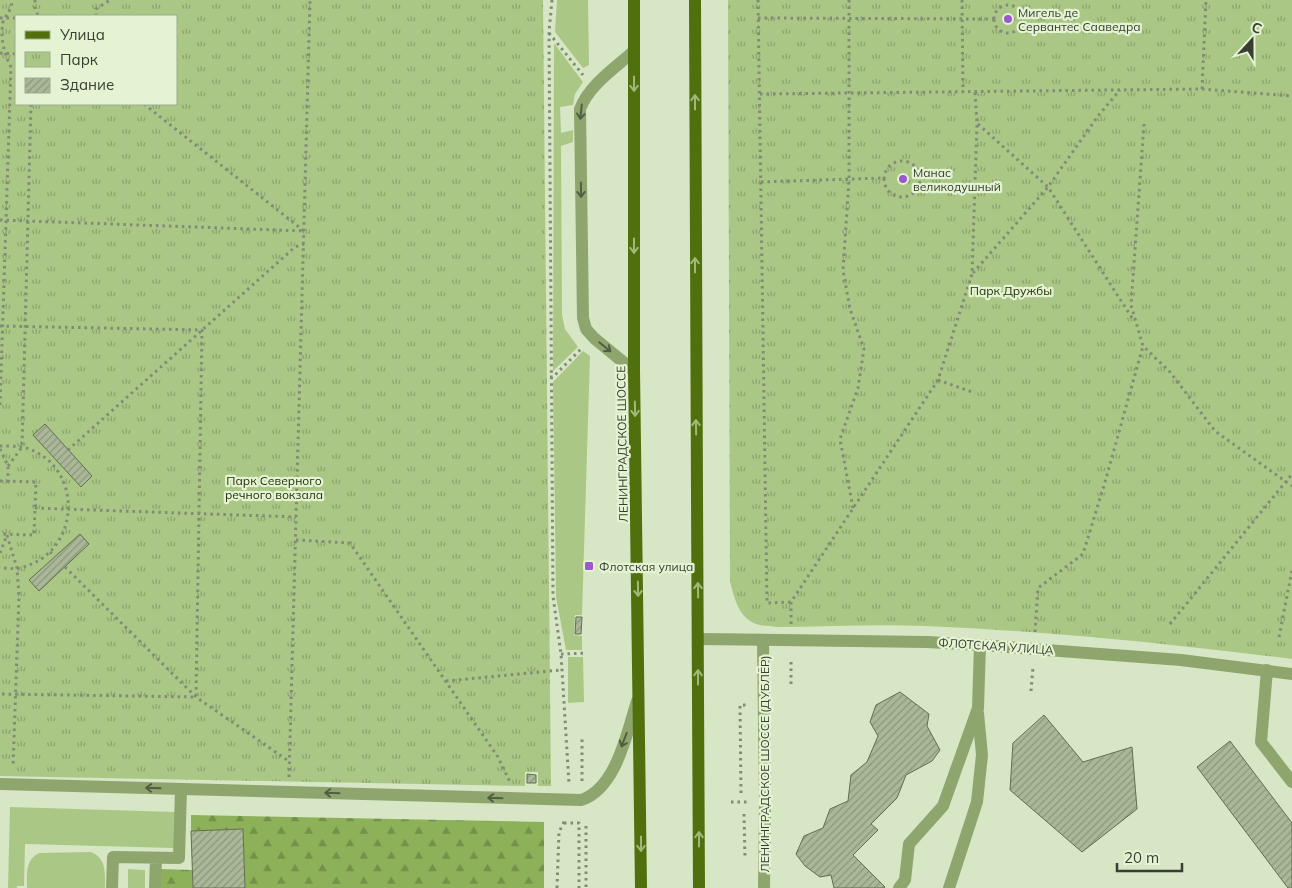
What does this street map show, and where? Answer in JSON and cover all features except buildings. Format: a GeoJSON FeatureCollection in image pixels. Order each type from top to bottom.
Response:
{"type":"FeatureCollection","features":[{"type":"Feature","properties":{"kind":"main road","name":"ЛЕНИНГРАДСКОЕ ШОССЕ"},"geometry":{"type":"LineString","coordinates":[[634,0],[634,371],[641,888]]}},
{"type":"Feature","properties":{"kind":"main road"},"geometry":{"type":"LineString","coordinates":[[695,0],[695,358],[699,888]]}},
{"type":"Feature","properties":{"kind":"street"},"geometry":{"type":"LineString","coordinates":[[634,51],[593,88],[584,99],[580,109],[583,318],[586,329],[594,338],[634,371]]}},
{"type":"Feature","properties":{"kind":"street","name":"ФЛОТСКАЯ УЛИЦА"},"geometry":{"type":"LineString","coordinates":[[698,639],[927,642],[980,645],[1181,660],[1292,674]]}},
{"type":"Feature","properties":{"kind":"street","name":"ЛЕНИНГРАДСКОЕ ШОССЕ (ДУБЛЁР)"},"geometry":{"type":"LineString","coordinates":[[763,640],[764,888]]}},
{"type":"Feature","properties":{"kind":"street"},"geometry":{"type":"LineString","coordinates":[[949,888],[977,802],[982,755],[978,708],[980,645]]}},
{"type":"Feature","properties":{"kind":"street"},"geometry":{"type":"LineString","coordinates":[[1267,670],[1261,742],[1292,782]]}},
{"type":"Feature","properties":{"kind":"street"},"geometry":{"type":"LineString","coordinates":[[0,784],[581,800],[594,794],[603,785],[614,767],[626,737],[639,694]]}},
{"type":"Feature","properties":{"kind":"street"},"geometry":{"type":"LineString","coordinates":[[899,888],[905,880],[909,844],[943,806],[978,708]]}},
{"type":"Feature","properties":{"kind":"street"},"geometry":{"type":"LineString","coordinates":[[112,888],[113,857],[179,858],[181,789]]}},
{"type":"Feature","properties":{"kind":"street"},"geometry":{"type":"LineString","coordinates":[[155,888],[156,858]]}},
{"type":"Feature","properties":{"kind":"path"},"geometry":{"type":"LineString","coordinates":[[0,405],[1,326],[11,67],[2,53],[1,25],[12,6],[12,0]]}},
{"type":"Feature","properties":{"kind":"path"},"geometry":{"type":"LineString","coordinates":[[35,0],[38,15]]}},
{"type":"Feature","properties":{"kind":"path"},"geometry":{"type":"LineString","coordinates":[[96,15],[96,9],[110,0]]}},
{"type":"Feature","properties":{"kind":"path"},"geometry":{"type":"LineString","coordinates":[[289,780],[310,0]]}},
{"type":"Feature","properties":{"kind":"path"},"geometry":{"type":"LineString","coordinates":[[552,0],[549,32],[553,596],[561,654],[569,787]]}},
{"type":"Feature","properties":{"kind":"path"},"geometry":{"type":"LineString","coordinates":[[758,0],[767,603],[791,602]]}},
{"type":"Feature","properties":{"kind":"path"},"geometry":{"type":"LineString","coordinates":[[849,0],[850,180],[843,270],[850,309],[864,349],[858,388],[840,439],[853,508]]}},
{"type":"Feature","properties":{"kind":"path"},"geometry":{"type":"LineString","coordinates":[[962,0],[963,92]]}},
{"type":"Feature","properties":{"kind":"path"},"geometry":{"type":"LineString","coordinates":[[1202,89],[1206,0]]}},
{"type":"Feature","properties":{"kind":"path"},"geometry":{"type":"LineString","coordinates":[[1010,5],[1018,8],[1022,15],[1022,23],[1017,30],[1010,33],[1002,32],[994,19],[997,11],[1003,6],[1010,5]]}},
{"type":"Feature","properties":{"kind":"path"},"geometry":{"type":"LineString","coordinates":[[0,18],[15,18]]}},
{"type":"Feature","properties":{"kind":"path"},"geometry":{"type":"LineString","coordinates":[[758,18],[994,19]]}},
{"type":"Feature","properties":{"kind":"path"},"geometry":{"type":"LineString","coordinates":[[549,32],[593,88]]}},
{"type":"Feature","properties":{"kind":"path"},"geometry":{"type":"LineString","coordinates":[[2,53],[15,54]]}},
{"type":"Feature","properties":{"kind":"path"},"geometry":{"type":"LineString","coordinates":[[972,274],[1048,187],[1098,116],[1121,89]]}},
{"type":"Feature","properties":{"kind":"path"},"geometry":{"type":"LineString","coordinates":[[760,94],[1202,89],[1292,96]]}},
{"type":"Feature","properties":{"kind":"path"},"geometry":{"type":"LineString","coordinates":[[791,628],[791,602],[938,380],[972,274],[977,124],[975,92]]}},
{"type":"Feature","properties":{"kind":"path"},"geometry":{"type":"LineString","coordinates":[[8,466],[22,447],[31,105]]}},
{"type":"Feature","properties":{"kind":"path"},"geometry":{"type":"LineString","coordinates":[[145,105],[305,231]]}},
{"type":"Feature","properties":{"kind":"path"},"geometry":{"type":"LineString","coordinates":[[977,124],[1048,187],[1137,326]]}},
{"type":"Feature","properties":{"kind":"path"},"geometry":{"type":"LineString","coordinates":[[1144,124],[1131,305],[1143,346],[1170,372],[1216,431],[1292,486]]}},
{"type":"Feature","properties":{"kind":"path"},"geometry":{"type":"LineString","coordinates":[[898,161],[907,161],[914,165],[919,172],[920,180],[918,188],[913,195],[897,198],[884,187],[883,178],[885,171],[891,164],[898,161]]}},
{"type":"Feature","properties":{"kind":"path"},"geometry":{"type":"LineString","coordinates":[[761,182],[883,178]]}},
{"type":"Feature","properties":{"kind":"path"},"geometry":{"type":"LineString","coordinates":[[0,220],[305,231]]}},
{"type":"Feature","properties":{"kind":"path"},"geometry":{"type":"LineString","coordinates":[[68,450],[295,247],[304,244]]}},
{"type":"Feature","properties":{"kind":"path"},"geometry":{"type":"LineString","coordinates":[[1,326],[202,330]]}},
{"type":"Feature","properties":{"kind":"path"},"geometry":{"type":"LineString","coordinates":[[196,697],[202,330]]}},
{"type":"Feature","properties":{"kind":"path"},"geometry":{"type":"LineString","coordinates":[[550,377],[594,338]]}},
{"type":"Feature","properties":{"kind":"path"},"geometry":{"type":"LineString","coordinates":[[1035,632],[1038,588],[1083,554],[1143,346]]}},
{"type":"Feature","properties":{"kind":"path"},"geometry":{"type":"LineString","coordinates":[[938,380],[975,393]]}},
{"type":"Feature","properties":{"kind":"path"},"geometry":{"type":"LineString","coordinates":[[0,568],[17,568],[29,565],[50,552],[60,540],[67,525],[69,510],[68,493],[62,478],[52,464],[38,454],[22,447],[0,448],[8,466],[8,481]]}},
{"type":"Feature","properties":{"kind":"path"},"geometry":{"type":"LineString","coordinates":[[52,464],[57,460]]}},
{"type":"Feature","properties":{"kind":"path"},"geometry":{"type":"LineString","coordinates":[[1170,624],[1292,474]]}},
{"type":"Feature","properties":{"kind":"path"},"geometry":{"type":"LineString","coordinates":[[0,481],[36,482],[34,535],[0,534]]}},
{"type":"Feature","properties":{"kind":"path"},"geometry":{"type":"LineString","coordinates":[[35,508],[296,517]]}},
{"type":"Feature","properties":{"kind":"path"},"geometry":{"type":"LineString","coordinates":[[0,554],[7,534]]}},
{"type":"Feature","properties":{"kind":"path"},"geometry":{"type":"LineString","coordinates":[[7,534],[17,568],[19,596],[13,769]]}},
{"type":"Feature","properties":{"kind":"path"},"geometry":{"type":"LineString","coordinates":[[296,540],[350,544],[498,757],[518,798]]}},
{"type":"Feature","properties":{"kind":"path"},"geometry":{"type":"LineString","coordinates":[[50,552],[54,557]]}},
{"type":"Feature","properties":{"kind":"path"},"geometry":{"type":"LineString","coordinates":[[65,567],[196,697],[290,762]]}},
{"type":"Feature","properties":{"kind":"path"},"geometry":{"type":"LineString","coordinates":[[1279,637],[1292,570]]}},
{"type":"Feature","properties":{"kind":"path"},"geometry":{"type":"LineString","coordinates":[[561,654],[587,653]]}},
{"type":"Feature","properties":{"kind":"path"},"geometry":{"type":"LineString","coordinates":[[791,660],[791,684]]}},
{"type":"Feature","properties":{"kind":"path"},"geometry":{"type":"LineString","coordinates":[[1031,691],[1033,667]]}},
{"type":"Feature","properties":{"kind":"path"},"geometry":{"type":"LineString","coordinates":[[446,681],[561,670]]}},
{"type":"Feature","properties":{"kind":"path"},"geometry":{"type":"LineString","coordinates":[[0,694],[196,697]]}},
{"type":"Feature","properties":{"kind":"path"},"geometry":{"type":"LineString","coordinates":[[582,736],[582,782]]}},
{"type":"Feature","properties":{"kind":"path"},"geometry":{"type":"LineString","coordinates":[[731,802],[750,802]]}},
{"type":"Feature","properties":{"kind":"path"},"geometry":{"type":"LineString","coordinates":[[744,814],[745,857]]}},
{"type":"Feature","properties":{"kind":"path"},"geometry":{"type":"LineString","coordinates":[[557,888],[559,832],[564,821],[579,823],[579,888]]}},
{"type":"Feature","properties":{"kind":"path"},"geometry":{"type":"LineString","coordinates":[[586,826],[586,888]]}},
{"type":"Feature","properties":{"kind":"green space","name":"Парк Северного речного вокзала"},"geometry":{"type":"Polygon","coordinates":[[[0,0],[543,0],[551,786],[538,786],[538,772],[525,772],[525,786],[0,776],[0,0]]]}},
{"type":"Feature","properties":{"kind":"green space"},"geometry":{"type":"Polygon","coordinates":[[[557,0],[588,0],[589,65],[583,68],[555,32],[557,0]]]}},
{"type":"Feature","properties":{"kind":"green space","name":"Парк Дружбы"},"geometry":{"type":"Polygon","coordinates":[[[728,0],[1292,0],[1292,659],[1109,639],[971,628],[888,625],[763,626],[745,617],[738,606],[730,581],[728,0]]]}},
{"type":"Feature","properties":{"kind":"green space"},"geometry":{"type":"Polygon","coordinates":[[[554,43],[583,82],[575,94],[573,105],[560,107],[561,133],[573,130],[573,142],[561,146],[562,315],[565,329],[578,347],[553,371],[554,43]]]}},
{"type":"Feature","properties":{"kind":"green space"},"geometry":{"type":"Polygon","coordinates":[[[583,351],[590,356],[582,615],[575,615],[574,635],[582,636],[582,650],[566,650],[556,597],[553,382],[583,351]]]}},
{"type":"Feature","properties":{"kind":"green space"},"geometry":{"type":"Polygon","coordinates":[[[568,657],[583,657],[584,702],[568,703],[568,657]]]}},
{"type":"Feature","properties":{"kind":"green space"},"geometry":{"type":"Polygon","coordinates":[[[10,807],[175,812],[174,848],[25,844],[24,886],[8,888],[10,807]]]}},
{"type":"Feature","properties":{"kind":"green space"},"geometry":{"type":"Polygon","coordinates":[[[191,815],[544,822],[544,888],[245,888],[243,829],[191,831],[191,815]]]}},
{"type":"Feature","properties":{"kind":"green space"},"geometry":{"type":"Polygon","coordinates":[[[91,852],[100,858],[104,867],[105,888],[27,888],[29,863],[39,853],[91,852]]]}},
{"type":"Feature","properties":{"kind":"green space"},"geometry":{"type":"Polygon","coordinates":[[[128,869],[145,870],[145,888],[128,888],[128,869]]]}},
{"type":"Feature","properties":{"kind":"green space"},"geometry":{"type":"Polygon","coordinates":[[[160,869],[192,870],[193,888],[160,888],[160,869]]]}},
{"type":"Feature","properties":{"kind":"place","name":"Мигель де Сервантес Сааведра"},"geometry":{"type":"Point","coordinates":[1008,19]}},
{"type":"Feature","properties":{"kind":"place","name":"Манас великодушный"},"geometry":{"type":"Point","coordinates":[903,179]}},
{"type":"Feature","properties":{"kind":"place","name":"Флотская улица"},"geometry":{"type":"Point","coordinates":[589,566]}}]}
